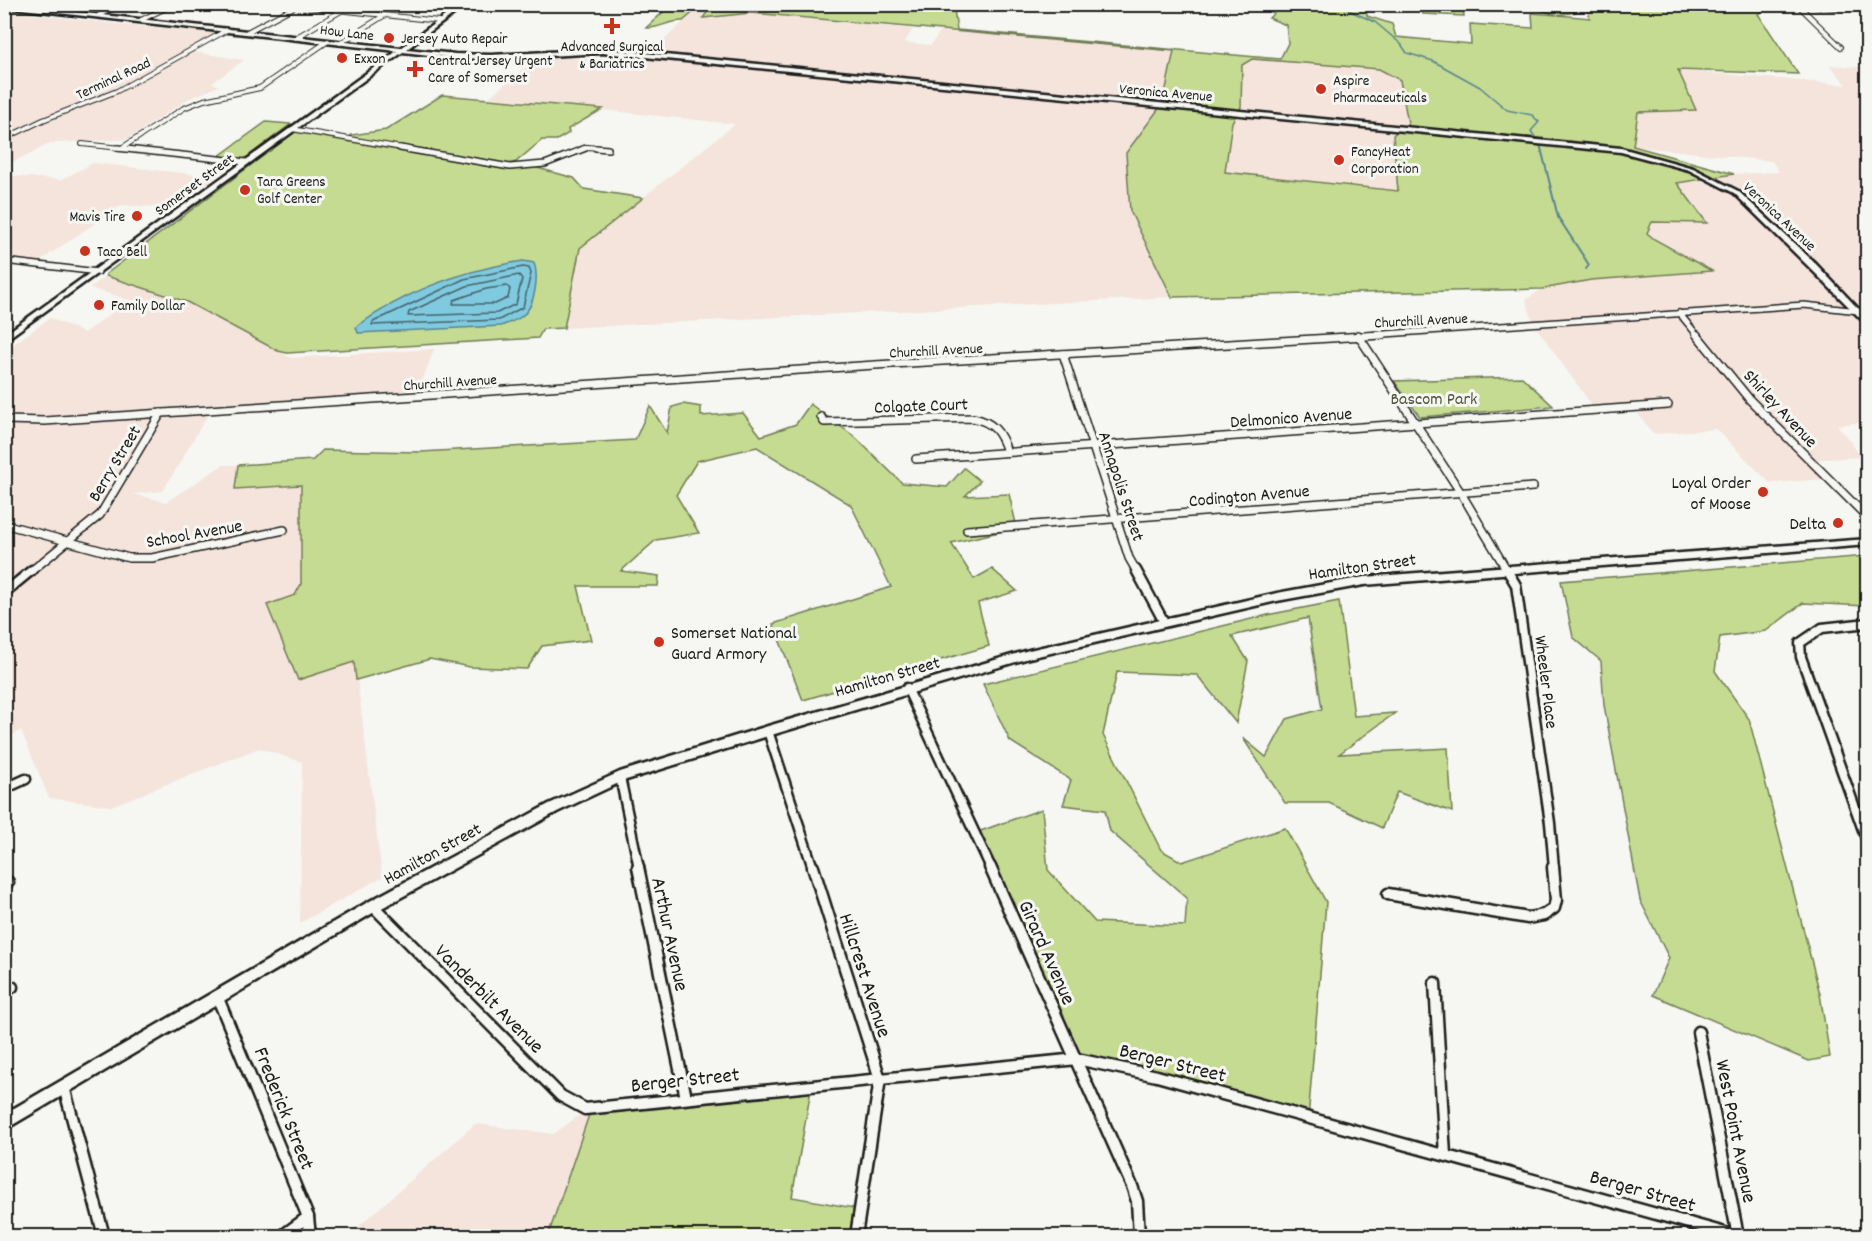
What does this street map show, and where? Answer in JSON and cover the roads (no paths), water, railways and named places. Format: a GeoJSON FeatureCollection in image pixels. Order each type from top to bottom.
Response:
{"type":"FeatureCollection","features":[{"type":"Feature","properties":{"kind":"main road","name":"How Lane"},"geometry":{"type":"LineString","coordinates":[[4,4],[399,51]]}},
{"type":"Feature","properties":{"kind":"main road","name":"Somerset Street"},"geometry":{"type":"LineString","coordinates":[[4,339],[465,4]]}},
{"type":"Feature","properties":{"kind":"main road"},"geometry":{"type":"LineString","coordinates":[[1802,4],[1868,9]]}},
{"type":"Feature","properties":{"kind":"main road","name":"Veronica Avenue"},"geometry":{"type":"LineString","coordinates":[[399,51],[481,57],[603,51],[1590,146],[1638,153],[1691,169],[1736,192],[1868,324]]}},
{"type":"Feature","properties":{"kind":"main road","name":"Hamilton Street"},"geometry":{"type":"LineString","coordinates":[[4,1123],[373,906],[553,808],[620,777],[768,730],[1029,654],[1164,622],[1364,581],[1868,542]]}},
{"type":"Feature","properties":{"kind":"street"},"geometry":{"type":"LineString","coordinates":[[54,10],[67,4]]}},
{"type":"Feature","properties":{"kind":"street"},"geometry":{"type":"LineString","coordinates":[[99,15],[121,4]]}},
{"type":"Feature","properties":{"kind":"street"},"geometry":{"type":"LineString","coordinates":[[141,20],[174,4]]}},
{"type":"Feature","properties":{"kind":"street"},"geometry":{"type":"LineString","coordinates":[[283,4],[440,21]]}},
{"type":"Feature","properties":{"kind":"street"},"geometry":{"type":"LineString","coordinates":[[295,38],[353,4]]}},
{"type":"Feature","properties":{"kind":"street"},"geometry":{"type":"LineString","coordinates":[[1797,4],[1841,47]]}},
{"type":"Feature","properties":{"kind":"street"},"geometry":{"type":"LineString","coordinates":[[247,32],[297,5]]}},
{"type":"Feature","properties":{"kind":"street"},"geometry":{"type":"LineString","coordinates":[[340,43],[385,15]]}},
{"type":"Feature","properties":{"kind":"street","name":"Terminal Road"},"geometry":{"type":"LineString","coordinates":[[4,139],[43,120],[117,91],[227,30]]}},
{"type":"Feature","properties":{"kind":"street"},"geometry":{"type":"LineString","coordinates":[[120,148],[184,108],[204,100],[260,88],[328,41]]}},
{"type":"Feature","properties":{"kind":"street"},"geometry":{"type":"LineString","coordinates":[[291,129],[510,166],[545,164],[588,147],[608,149]]}},
{"type":"Feature","properties":{"kind":"street"},"geometry":{"type":"LineString","coordinates":[[82,144],[246,162]]}},
{"type":"Feature","properties":{"kind":"street"},"geometry":{"type":"LineString","coordinates":[[4,261],[98,272]]}},
{"type":"Feature","properties":{"kind":"street","name":"Churchill Avenue"},"geometry":{"type":"LineString","coordinates":[[4,420],[45,421],[1804,305],[1868,312]]}},
{"type":"Feature","properties":{"kind":"street","name":"Shirley Avenue"},"geometry":{"type":"LineString","coordinates":[[1679,313],[1750,400],[1868,518]]}},
{"type":"Feature","properties":{"kind":"street","name":"Wheeler Place"},"geometry":{"type":"LineString","coordinates":[[1358,335],[1461,493],[1507,569],[1520,599],[1556,883],[1554,908],[1544,915],[1528,918],[1511,917],[1388,894]]}},
{"type":"Feature","properties":{"kind":"street","name":"Annapolis Street"},"geometry":{"type":"LineString","coordinates":[[1063,354],[1136,574],[1164,622]]}},
{"type":"Feature","properties":{"kind":"street","name":"Delmonico Avenue"},"geometry":{"type":"LineString","coordinates":[[916,459],[1668,405]]}},
{"type":"Feature","properties":{"kind":"street","name":"Berry Street"},"geometry":{"type":"LineString","coordinates":[[4,593],[95,520],[112,498],[161,413]]}},
{"type":"Feature","properties":{"kind":"street","name":"Colgate Court"},"geometry":{"type":"LineString","coordinates":[[821,417],[824,422],[982,418],[1002,433],[1008,452]]}},
{"type":"Feature","properties":{"kind":"street","name":"Codington Avenue"},"geometry":{"type":"LineString","coordinates":[[967,530],[1533,487]]}},
{"type":"Feature","properties":{"kind":"street","name":"School Avenue"},"geometry":{"type":"LineString","coordinates":[[4,524],[129,558],[152,558],[284,530]]}},
{"type":"Feature","properties":{"kind":"street"},"geometry":{"type":"LineString","coordinates":[[1868,623],[1821,628],[1806,634],[1800,643],[1801,657],[1868,844]]}},
{"type":"Feature","properties":{"kind":"street","name":"Girard Avenue"},"geometry":{"type":"LineString","coordinates":[[907,688],[1077,1059],[1137,1201],[1139,1236]]}},
{"type":"Feature","properties":{"kind":"street","name":"Hillcrest Avenue"},"geometry":{"type":"LineString","coordinates":[[768,730],[880,1078],[856,1236]]}},
{"type":"Feature","properties":{"kind":"street","name":"Arthur Avenue"},"geometry":{"type":"LineString","coordinates":[[620,777],[686,1098]]}},
{"type":"Feature","properties":{"kind":"street"},"geometry":{"type":"LineString","coordinates":[[4,789],[26,779]]}},
{"type":"Feature","properties":{"kind":"street","name":"Vanderbilt Avenue"},"geometry":{"type":"LineString","coordinates":[[373,906],[561,1096],[570,1103],[585,1109]]}},
{"type":"Feature","properties":{"kind":"street"},"geometry":{"type":"LineString","coordinates":[[1435,983],[1445,1155]]}},
{"type":"Feature","properties":{"kind":"street","name":"Frederick Street"},"geometry":{"type":"LineString","coordinates":[[218,996],[308,1217],[310,1236]]}},
{"type":"Feature","properties":{"kind":"street","name":"West Point Avenue"},"geometry":{"type":"LineString","coordinates":[[1698,1032],[1737,1236]]}},
{"type":"Feature","properties":{"kind":"street","name":"Berger Street"},"geometry":{"type":"LineString","coordinates":[[585,1109],[1077,1059],[1156,1076],[1737,1236]]}},
{"type":"Feature","properties":{"kind":"street"},"geometry":{"type":"LineString","coordinates":[[64,1087],[104,1236]]}},
{"type":"Feature","properties":{"kind":"street"},"geometry":{"type":"LineString","coordinates":[[282,1236],[308,1217]]}},
{"type":"Feature","properties":{"kind":"water"},"geometry":{"type":"Polygon","coordinates":[[[523,261],[534,263],[535,291],[526,312],[512,322],[501,326],[358,333],[356,327],[394,303],[415,293],[457,276],[523,261]]]}},
{"type":"Feature","properties":{"kind":"waterway"},"geometry":{"type":"LineString","coordinates":[[1345,4],[1348,10],[1375,22],[1401,44],[1407,53],[1433,61],[1480,87],[1507,110],[1532,115],[1539,122],[1531,131],[1535,137]]}},
{"type":"Feature","properties":{"kind":"waterway"},"geometry":{"type":"LineString","coordinates":[[1540,145],[1541,149]]}},
{"type":"Feature","properties":{"kind":"waterway"},"geometry":{"type":"LineString","coordinates":[[1541,148],[1558,217],[1589,265],[1586,269]]}},
{"type":"Feature","properties":{"kind":"place","name":"Advanced Surgical & Bariatrics"},"geometry":{"type":"Point","coordinates":[612,26]}},
{"type":"Feature","properties":{"kind":"place","name":"Jersey Auto Repair"},"geometry":{"type":"Point","coordinates":[389,38]}},
{"type":"Feature","properties":{"kind":"place","name":"Exxon"},"geometry":{"type":"Point","coordinates":[342,58]}},
{"type":"Feature","properties":{"kind":"place","name":"Central Jersey Urgent Care of Somerset"},"geometry":{"type":"Point","coordinates":[415,69]}},
{"type":"Feature","properties":{"kind":"place","name":"Aspire Pharmaceuticals"},"geometry":{"type":"Point","coordinates":[1321,89]}},
{"type":"Feature","properties":{"kind":"place","name":"FancyHeat Corporation"},"geometry":{"type":"Point","coordinates":[1339,160]}},
{"type":"Feature","properties":{"kind":"place","name":"Tara Greens Golf Center"},"geometry":{"type":"Point","coordinates":[245,190]}},
{"type":"Feature","properties":{"kind":"place","name":"Mavis Tire"},"geometry":{"type":"Point","coordinates":[137,216]}},
{"type":"Feature","properties":{"kind":"place","name":"Taco Bell"},"geometry":{"type":"Point","coordinates":[85,251]}},
{"type":"Feature","properties":{"kind":"place","name":"Family Dollar"},"geometry":{"type":"Point","coordinates":[99,305]}},
{"type":"Feature","properties":{"kind":"place","name":"Loyal Order of Moose"},"geometry":{"type":"Point","coordinates":[1763,492]}},
{"type":"Feature","properties":{"kind":"place","name":"Delta"},"geometry":{"type":"Point","coordinates":[1838,523]}},
{"type":"Feature","properties":{"kind":"place","name":"Somerset National Guard Armory"},"geometry":{"type":"Point","coordinates":[659,642]}},
{"type":"Feature","properties":{"kind":"park label","name":"Bascom Park"},"geometry":{"type":"Point","coordinates":[1434,398]}}]}
